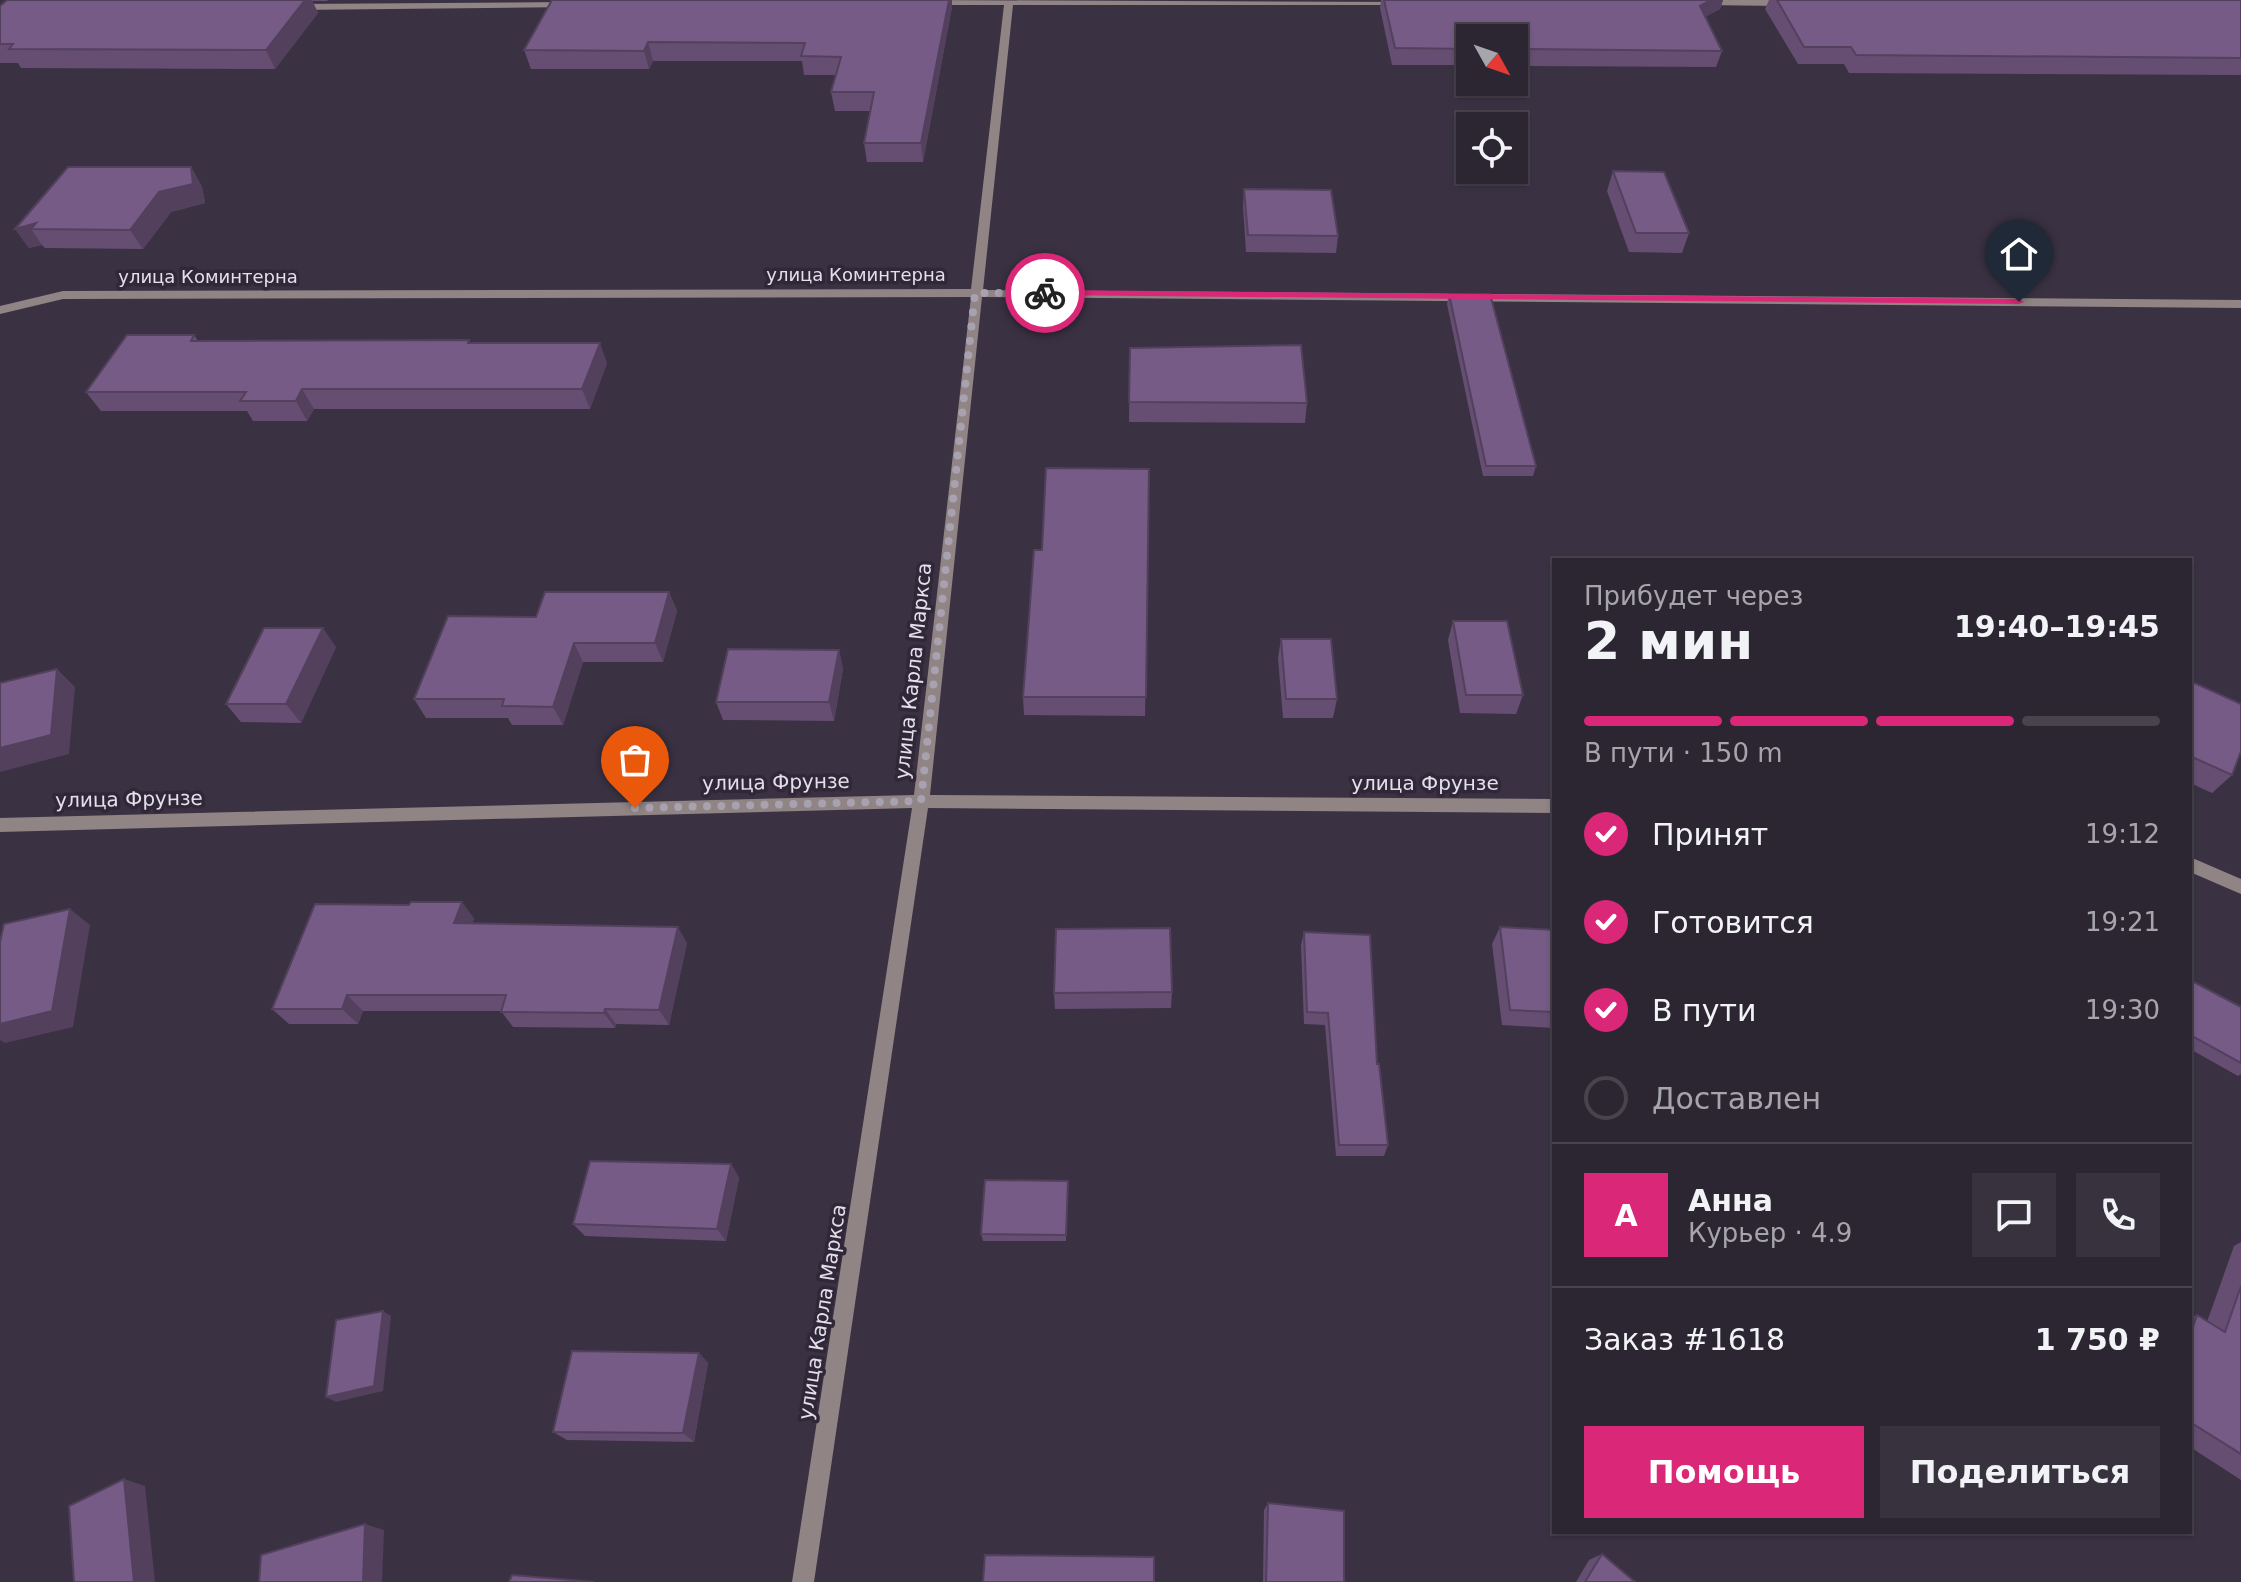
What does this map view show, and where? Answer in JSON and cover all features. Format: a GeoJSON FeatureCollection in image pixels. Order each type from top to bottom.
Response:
{"type":"FeatureCollection","features":[{"type":"Feature","properties":{"kind":"street","name":"улица Карла Маркса"},"geometry":{"type":"LineString","coordinates":[[803,1582],[921,801],[1009,0]]}},
{"type":"Feature","properties":{"kind":"street"},"geometry":{"type":"LineString","coordinates":[[914,2],[1419,2]]}},
{"type":"Feature","properties":{"kind":"street"},"geometry":{"type":"LineString","coordinates":[[1688,2],[1799,3]]}},
{"type":"Feature","properties":{"kind":"street"},"geometry":{"type":"LineString","coordinates":[[284,8],[583,5]]}},
{"type":"Feature","properties":{"kind":"street","name":"улица Коминтерна"},"geometry":{"type":"LineString","coordinates":[[0,310],[63,295],[975,293],[2241,304]]}},
{"type":"Feature","properties":{"kind":"street","name":"улица Фрунзе"},"geometry":{"type":"LineString","coordinates":[[0,825],[921,801],[1552,806]]}},
{"type":"Feature","properties":{"kind":"street"},"geometry":{"type":"LineString","coordinates":[[2192,865],[2241,887]]}},
{"type":"Feature","properties":{"kind":"building"},"geometry":{"type":"Polygon","coordinates":[[[7,0],[305,0],[266,50],[9,49],[13,44],[0,44],[0,6],[7,0]]]}},
{"type":"Feature","properties":{"kind":"building"},"geometry":{"type":"Polygon","coordinates":[[[552,0],[949,0],[921,143],[864,143],[874,92],[831,92],[841,57],[801,56],[805,43],[648,42],[644,51],[524,50],[552,0]]]}},
{"type":"Feature","properties":{"kind":"building"},"geometry":{"type":"Polygon","coordinates":[[[1384,0],[1711,0],[1700,6],[1722,51],[1528,49],[1528,24],[1456,24],[1456,49],[1395,48],[1384,0]]]}},
{"type":"Feature","properties":{"kind":"building"},"geometry":{"type":"Polygon","coordinates":[[[1777,0],[2241,0],[2241,58],[1856,55],[1851,47],[1804,47],[1777,0]]]}},
{"type":"Feature","properties":{"kind":"building"},"geometry":{"type":"Polygon","coordinates":[[[68,167],[191,167],[193,184],[159,192],[130,230],[31,229],[36,223],[15,229],[68,167]]]}},
{"type":"Feature","properties":{"kind":"building"},"geometry":{"type":"Polygon","coordinates":[[[1613,171],[1664,172],[1689,233],[1636,233],[1613,171]]]}},
{"type":"Feature","properties":{"kind":"building"},"geometry":{"type":"Polygon","coordinates":[[[1244,189],[1331,190],[1338,236],[1248,235],[1244,189]]]}},
{"type":"Feature","properties":{"kind":"building"},"geometry":{"type":"Polygon","coordinates":[[[1449,294],[1490,294],[1536,466],[1486,466],[1449,294]]]}},
{"type":"Feature","properties":{"kind":"building"},"geometry":{"type":"Polygon","coordinates":[[[127,335],[194,335],[191,341],[600,343],[582,389],[302,389],[296,401],[240,401],[246,392],[86,392],[127,335]]]}},
{"type":"Feature","properties":{"kind":"building"},"geometry":{"type":"Polygon","coordinates":[[[1301,345],[1307,403],[1129,402],[1130,348],[1301,345]]]}},
{"type":"Feature","properties":{"kind":"building"},"geometry":{"type":"Polygon","coordinates":[[[1046,468],[1149,469],[1146,697],[1023,697],[1034,550],[1042,550],[1046,468]]]}},
{"type":"Feature","properties":{"kind":"building"},"geometry":{"type":"Polygon","coordinates":[[[545,592],[669,592],[655,643],[574,643],[553,707],[502,706],[504,699],[414,699],[448,616],[536,617],[545,592]]]}},
{"type":"Feature","properties":{"kind":"building"},"geometry":{"type":"Polygon","coordinates":[[[1453,621],[1507,621],[1523,695],[1466,695],[1453,621]]]}},
{"type":"Feature","properties":{"kind":"building"},"geometry":{"type":"Polygon","coordinates":[[[264,628],[323,628],[286,704],[226,704],[264,628]]]}},
{"type":"Feature","properties":{"kind":"building"},"geometry":{"type":"Polygon","coordinates":[[[1281,639],[1331,639],[1337,699],[1286,699],[1281,639]]]}},
{"type":"Feature","properties":{"kind":"building"},"geometry":{"type":"Polygon","coordinates":[[[728,649],[839,650],[829,702],[716,702],[728,649]]]}},
{"type":"Feature","properties":{"kind":"building"},"geometry":{"type":"Polygon","coordinates":[[[57,669],[51,735],[0,748],[0,683],[57,669]]]}},
{"type":"Feature","properties":{"kind":"building"},"geometry":{"type":"Polygon","coordinates":[[[2192,682],[2241,704],[2241,751],[2232,775],[2192,757],[2192,682]]]}},
{"type":"Feature","properties":{"kind":"building"},"geometry":{"type":"Polygon","coordinates":[[[411,902],[462,902],[454,923],[678,927],[659,1010],[501,1012],[506,995],[347,995],[342,1009],[272,1009],[315,904],[409,905],[411,902]]]}},
{"type":"Feature","properties":{"kind":"building"},"geometry":{"type":"Polygon","coordinates":[[[70,909],[52,1011],[0,1024],[0,942],[4,924],[70,909]]]}},
{"type":"Feature","properties":{"kind":"building"},"geometry":{"type":"Polygon","coordinates":[[[1500,927],[1552,930],[1552,1012],[1510,1010],[1500,927]]]}},
{"type":"Feature","properties":{"kind":"building"},"geometry":{"type":"Polygon","coordinates":[[[1170,928],[1172,992],[1054,993],[1056,929],[1170,928]]]}},
{"type":"Feature","properties":{"kind":"building"},"geometry":{"type":"Polygon","coordinates":[[[1304,932],[1370,935],[1377,1064],[1388,1145],[1339,1145],[1328,1013],[1307,1012],[1304,932]]]}},
{"type":"Feature","properties":{"kind":"building"},"geometry":{"type":"Polygon","coordinates":[[[2192,981],[2241,1007],[2241,1063],[2192,1036],[2192,981]]]}},
{"type":"Feature","properties":{"kind":"building"},"geometry":{"type":"Polygon","coordinates":[[[590,1161],[731,1164],[717,1229],[573,1224],[590,1161]]]}},
{"type":"Feature","properties":{"kind":"building"},"geometry":{"type":"Polygon","coordinates":[[[985,1180],[1068,1181],[1066,1235],[981,1234],[985,1180]]]}},
{"type":"Feature","properties":{"kind":"building"},"geometry":{"type":"Polygon","coordinates":[[[2241,1286],[2241,1454],[2192,1423],[2192,1330],[2197,1315],[2225,1332],[2241,1286]]]}},
{"type":"Feature","properties":{"kind":"building"},"geometry":{"type":"Polygon","coordinates":[[[383,1311],[374,1386],[326,1397],[336,1320],[383,1311]]]}},
{"type":"Feature","properties":{"kind":"building"},"geometry":{"type":"Polygon","coordinates":[[[572,1351],[699,1353],[683,1433],[553,1432],[572,1351]]]}},
{"type":"Feature","properties":{"kind":"building"},"geometry":{"type":"Polygon","coordinates":[[[124,1479],[134,1582],[74,1582],[69,1506],[124,1479]]]}},
{"type":"Feature","properties":{"kind":"building"},"geometry":{"type":"Polygon","coordinates":[[[1268,1503],[1344,1511],[1344,1582],[1266,1582],[1268,1503]]]}},
{"type":"Feature","properties":{"kind":"building"},"geometry":{"type":"Polygon","coordinates":[[[365,1524],[363,1582],[259,1582],[261,1555],[365,1524]]]}},
{"type":"Feature","properties":{"kind":"building"},"geometry":{"type":"Polygon","coordinates":[[[1602,1554],[1635,1582],[1585,1582],[1602,1554]]]}},
{"type":"Feature","properties":{"kind":"building"},"geometry":{"type":"Polygon","coordinates":[[[985,1555],[1154,1557],[1154,1582],[983,1582],[985,1555]]]}},
{"type":"Feature","properties":{"kind":"building"},"geometry":{"type":"Polygon","coordinates":[[[512,1575],[594,1582],[509,1582],[512,1575]]]}},
{"type":"Feature","properties":{"kind":"way so far"},"geometry":{"type":"LineString","coordinates":[[635,808],[921,801],[975,293],[1045,293]]}},
{"type":"Feature","properties":{"kind":"route"},"geometry":{"type":"LineString","coordinates":[[1045,293],[2019,302]]}}]}
